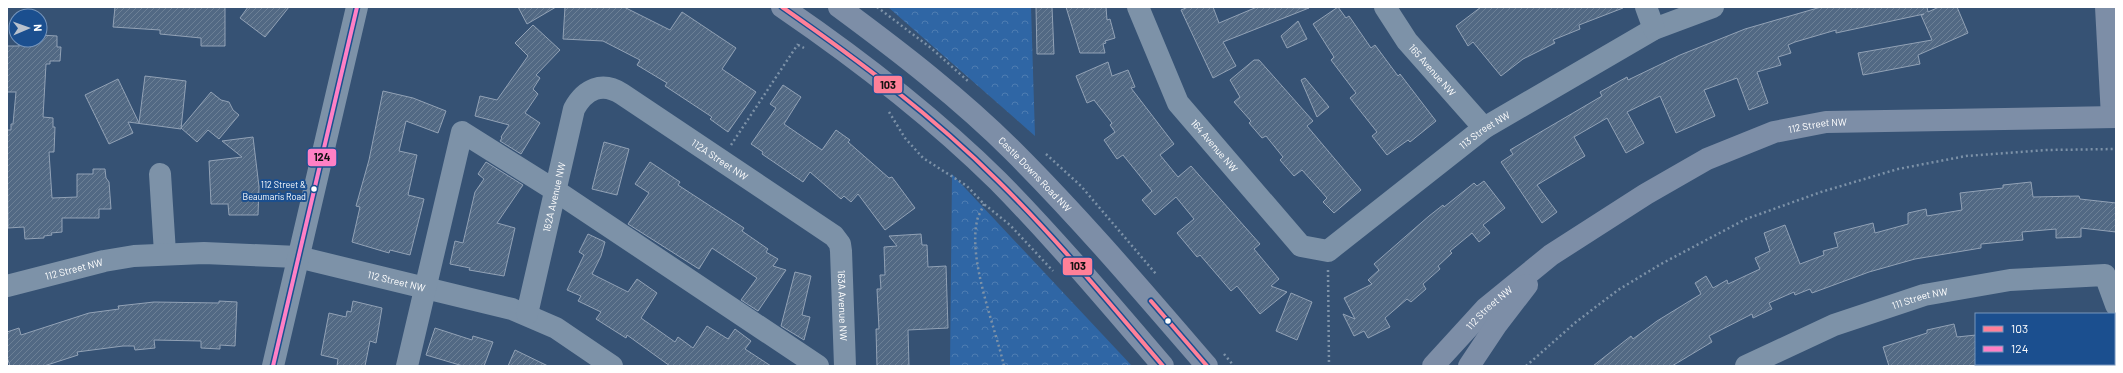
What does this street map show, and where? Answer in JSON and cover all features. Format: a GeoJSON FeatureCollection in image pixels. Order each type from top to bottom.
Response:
{"type":"FeatureCollection","features":[{"type":"Feature","properties":{"kind":"main road"},"geometry":{"type":"LineString","coordinates":[[782,7],[870,69],[915,106],[997,181],[1067,254],[1163,366]]}},
{"type":"Feature","properties":{"kind":"main road","name":"Castle Downs Road NW"},"geometry":{"type":"LineString","coordinates":[[840,7],[933,80],[1013,151],[1096,237],[1207,366]]}},
{"type":"Feature","properties":{"kind":"main road"},"geometry":{"type":"LineString","coordinates":[[2106,7],[2114,117]]}},
{"type":"Feature","properties":{"kind":"main road","name":"112 Street NW"},"geometry":{"type":"LineString","coordinates":[[1433,366],[1486,308],[1551,255],[1646,194],[1707,159],[1774,132],[1826,122],[2114,117]]}},
{"type":"Feature","properties":{"kind":"main road","name":"112 Street NW"},"geometry":{"type":"LineString","coordinates":[[1469,366],[1497,324],[1551,255]]}},
{"type":"Feature","properties":{"kind":"street"},"geometry":{"type":"LineString","coordinates":[[273,366],[357,7]]}},
{"type":"Feature","properties":{"kind":"street","name":"164 Avenue NW"},"geometry":{"type":"LineString","coordinates":[[1138,7],[1178,104],[1301,246],[1328,251]]}},
{"type":"Feature","properties":{"kind":"street","name":"165 Avenue NW"},"geometry":{"type":"LineString","coordinates":[[1385,7],[1407,41],[1484,128]]}},
{"type":"Feature","properties":{"kind":"street"},"geometry":{"type":"LineString","coordinates":[[1646,7],[1654,29]]}},
{"type":"Feature","properties":{"kind":"street","name":"113 Street NW"},"geometry":{"type":"LineString","coordinates":[[1328,251],[1484,128],[1654,29],[1713,7]]}},
{"type":"Feature","properties":{"kind":"street","name":"112A Street NW"},"geometry":{"type":"LineString","coordinates":[[593,88],[615,89],[720,161],[826,230],[840,244]]}},
{"type":"Feature","properties":{"kind":"street","name":"162A Avenue NW"},"geometry":{"type":"LineString","coordinates":[[527,314],[574,109],[579,99],[593,88]]}},
{"type":"Feature","properties":{"kind":"street"},"geometry":{"type":"LineString","coordinates":[[407,366],[462,132],[556,191],[818,366]]}},
{"type":"Feature","properties":{"kind":"street"},"geometry":{"type":"LineString","coordinates":[[160,174],[165,253]]}},
{"type":"Feature","properties":{"kind":"street","name":"163A Avenue NW"},"geometry":{"type":"LineString","coordinates":[[840,244],[845,366]]}},
{"type":"Feature","properties":{"kind":"street","name":"112 Street NW"},"geometry":{"type":"LineString","coordinates":[[7,286],[104,261],[165,253],[246,253],[298,257],[497,304],[527,314],[556,328],[612,366]]}},
{"type":"Feature","properties":{"kind":"street","name":"111 Street NW"},"geometry":{"type":"LineString","coordinates":[[1746,366],[1834,325],[1924,296],[2010,280],[2105,275],[2116,305]]}},
{"type":"Feature","properties":{"kind":"path"},"geometry":{"type":"LineString","coordinates":[[720,161],[801,40]]}},
{"type":"Feature","properties":{"kind":"path"},"geometry":{"type":"LineString","coordinates":[[798,44],[810,52]]}},
{"type":"Feature","properties":{"kind":"path"},"geometry":{"type":"LineString","coordinates":[[885,106],[905,138],[923,158],[967,186],[984,204],[1010,226],[1054,272]]}},
{"type":"Feature","properties":{"kind":"path"},"geometry":{"type":"LineString","coordinates":[[1526,366],[1576,322],[1618,290],[1661,264],[1746,219],[1821,192],[1898,169],[1966,156],[2047,150],[2116,148]]}},
{"type":"Feature","properties":{"kind":"path"},"geometry":{"type":"LineString","coordinates":[[984,204],[977,220],[975,240],[990,321],[1004,366]]}},
{"type":"Feature","properties":{"kind":"path"},"geometry":{"type":"LineString","coordinates":[[1328,251],[1328,366]]}},
{"type":"Feature","properties":{"kind":"green space"},"geometry":{"type":"Polygon","coordinates":[[[888,7],[1031,7],[1035,136],[888,7]]]}},
{"type":"Feature","properties":{"kind":"green space"},"geometry":{"type":"Polygon","coordinates":[[[952,174],[1132,366],[950,366],[952,174]]]}},
{"type":"Feature","properties":{"kind":"building"},"geometry":{"type":"Polygon","coordinates":[[[115,7],[225,7],[225,46],[201,46],[201,38],[160,34],[160,30],[113,27],[115,7]]]}},
{"type":"Feature","properties":{"kind":"building"},"geometry":{"type":"Polygon","coordinates":[[[248,7],[289,7],[265,37],[240,18],[248,7]]]}},
{"type":"Feature","properties":{"kind":"building"},"geometry":{"type":"Polygon","coordinates":[[[518,7],[556,7],[527,24],[518,7]]]}},
{"type":"Feature","properties":{"kind":"building"},"geometry":{"type":"Polygon","coordinates":[[[565,7],[624,7],[670,30],[682,12],[736,48],[722,69],[756,92],[728,132],[710,119],[712,117],[665,86],[667,83],[637,65],[640,60],[603,41],[563,39],[565,7]]]}},
{"type":"Feature","properties":{"kind":"building"},"geometry":{"type":"Polygon","coordinates":[[[1036,7],[1052,7],[1054,54],[1037,54],[1036,7]]]}},
{"type":"Feature","properties":{"kind":"building"},"geometry":{"type":"Polygon","coordinates":[[[1066,7],[1106,7],[1107,20],[1110,19],[1115,38],[1105,41],[1106,43],[1103,44],[1105,53],[1080,53],[1066,7]]]}},
{"type":"Feature","properties":{"kind":"building"},"geometry":{"type":"Polygon","coordinates":[[[1188,7],[1213,7],[1219,23],[1257,7],[1309,8],[1223,42],[1236,66],[1213,78],[1181,10],[1188,7]]]}},
{"type":"Feature","properties":{"kind":"building"},"geometry":{"type":"Polygon","coordinates":[[[1338,7],[1346,18],[1349,16],[1371,48],[1375,45],[1398,76],[1400,74],[1436,121],[1410,142],[1408,140],[1387,155],[1372,136],[1377,132],[1350,98],[1356,93],[1331,60],[1334,57],[1313,24],[1338,7]]]}},
{"type":"Feature","properties":{"kind":"building"},"geometry":{"type":"Polygon","coordinates":[[[1481,7],[1623,8],[1579,25],[1580,29],[1553,40],[1555,43],[1523,59],[1501,76],[1473,42],[1468,46],[1456,26],[1481,7]]]}},
{"type":"Feature","properties":{"kind":"building"},"geometry":{"type":"Polygon","coordinates":[[[1821,7],[1927,7],[1928,12],[1939,7],[1957,7],[1968,33],[1918,55],[1920,64],[1863,75],[1858,53],[1932,40],[1921,15],[1924,14],[1836,33],[1836,30],[1795,42],[1788,45],[1791,53],[1778,57],[1781,65],[1757,72],[1768,103],[1749,110],[1737,78],[1704,90],[1715,116],[1676,133],[1660,96],[1627,112],[1644,143],[1626,153],[1607,118],[1574,137],[1585,156],[1537,185],[1557,212],[1542,223],[1501,162],[1513,154],[1510,150],[1602,96],[1600,92],[1627,77],[1628,80],[1680,55],[1745,29],[1821,7]]]}},
{"type":"Feature","properties":{"kind":"building"},"geometry":{"type":"Polygon","coordinates":[[[1298,21],[1307,39],[1287,48],[1281,36],[1298,21]]]}},
{"type":"Feature","properties":{"kind":"building"},"geometry":{"type":"Polygon","coordinates":[[[533,25],[560,50],[536,75],[540,78],[533,89],[538,94],[525,113],[540,123],[521,154],[500,141],[509,125],[475,116],[480,96],[497,100],[528,56],[515,43],[533,25]]]}},
{"type":"Feature","properties":{"kind":"building"},"geometry":{"type":"Polygon","coordinates":[[[48,35],[57,36],[57,47],[61,47],[60,61],[50,61],[50,64],[46,64],[43,117],[53,118],[53,127],[55,127],[54,152],[49,152],[52,198],[77,197],[77,174],[93,174],[93,169],[105,169],[106,178],[109,182],[111,209],[99,209],[99,218],[62,218],[62,232],[51,233],[52,235],[44,236],[44,238],[25,239],[24,227],[8,228],[7,130],[11,130],[11,124],[13,124],[16,92],[7,92],[7,46],[8,48],[48,48],[48,35]]]}},
{"type":"Feature","properties":{"kind":"building"},"geometry":{"type":"Polygon","coordinates":[[[1254,60],[1259,60],[1313,121],[1307,126],[1361,190],[1334,213],[1323,202],[1327,198],[1302,170],[1294,176],[1280,160],[1283,157],[1266,136],[1262,138],[1249,123],[1251,121],[1234,102],[1240,97],[1230,80],[1254,60]]]}},
{"type":"Feature","properties":{"kind":"building"},"geometry":{"type":"Polygon","coordinates":[[[1108,62],[1112,76],[1128,70],[1135,87],[1131,88],[1174,144],[1160,155],[1178,177],[1191,166],[1260,244],[1254,249],[1279,279],[1271,286],[1287,292],[1260,314],[1237,286],[1231,291],[1200,255],[1197,257],[1177,233],[1194,219],[1176,197],[1155,215],[1142,200],[1152,191],[1123,155],[1117,159],[1104,140],[1115,132],[1110,125],[1112,123],[1094,100],[1087,103],[1076,76],[1108,62]]]}},
{"type":"Feature","properties":{"kind":"building"},"geometry":{"type":"Polygon","coordinates":[[[145,76],[186,81],[181,129],[128,122],[133,133],[109,144],[85,95],[118,79],[139,123],[145,76]]]}},
{"type":"Feature","properties":{"kind":"building"},"geometry":{"type":"Polygon","coordinates":[[[1305,78],[1329,107],[1317,117],[1301,80],[1305,78]]]}},
{"type":"Feature","properties":{"kind":"building"},"geometry":{"type":"Polygon","coordinates":[[[783,85],[801,97],[784,124],[822,150],[836,130],[850,140],[848,142],[889,178],[892,177],[915,208],[885,230],[858,194],[851,202],[844,196],[841,199],[810,172],[803,182],[762,154],[763,152],[751,144],[776,108],[770,104],[783,85]]]}},
{"type":"Feature","properties":{"kind":"building"},"geometry":{"type":"Polygon","coordinates":[[[383,91],[413,98],[446,111],[438,133],[406,121],[399,151],[417,155],[408,195],[424,199],[410,255],[390,250],[389,253],[352,242],[360,207],[356,206],[369,160],[383,91]]]}},
{"type":"Feature","properties":{"kind":"building"},"geometry":{"type":"Polygon","coordinates":[[[211,92],[221,100],[229,102],[233,110],[239,115],[219,139],[208,130],[197,142],[181,128],[211,92]]]}},
{"type":"Feature","properties":{"kind":"building"},"geometry":{"type":"Polygon","coordinates":[[[253,137],[259,187],[258,215],[229,215],[228,204],[211,204],[209,161],[242,157],[222,141],[253,137]]]}},
{"type":"Feature","properties":{"kind":"building"},"geometry":{"type":"Polygon","coordinates":[[[604,142],[629,149],[617,195],[592,189],[604,142]]]}},
{"type":"Feature","properties":{"kind":"building"},"geometry":{"type":"Polygon","coordinates":[[[486,162],[523,185],[497,223],[515,228],[504,276],[469,270],[470,268],[450,264],[455,241],[463,243],[475,192],[484,179],[478,174],[486,162]]]}},
{"type":"Feature","properties":{"kind":"building"},"geometry":{"type":"Polygon","coordinates":[[[650,162],[680,182],[678,185],[744,228],[742,231],[768,249],[766,252],[778,259],[773,266],[786,270],[758,311],[741,300],[757,278],[712,248],[699,269],[628,224],[649,193],[635,184],[650,162]]]}},
{"type":"Feature","properties":{"kind":"building"},"geometry":{"type":"Polygon","coordinates":[[[1484,181],[1505,208],[1483,225],[1490,233],[1479,242],[1472,233],[1450,251],[1452,253],[1438,266],[1440,269],[1423,284],[1426,289],[1411,302],[1407,299],[1385,318],[1390,327],[1368,338],[1364,331],[1354,336],[1343,314],[1355,319],[1344,298],[1372,284],[1368,280],[1379,270],[1374,264],[1429,216],[1443,205],[1444,207],[1474,183],[1477,186],[1484,181]]]}},
{"type":"Feature","properties":{"kind":"building"},"geometry":{"type":"Polygon","coordinates":[[[2031,182],[2033,197],[2079,196],[2080,199],[2116,203],[2116,232],[2081,228],[2081,237],[2056,238],[2056,229],[2022,232],[2023,240],[1981,244],[1981,248],[1915,259],[1869,272],[1812,293],[1810,289],[1795,295],[1794,292],[1769,303],[1772,309],[1753,318],[1752,314],[1709,336],[1712,342],[1672,366],[1593,366],[1631,336],[1633,339],[1657,321],[1701,294],[1695,283],[1706,276],[1713,288],[1727,280],[1728,284],[1760,269],[1755,258],[1770,251],[1764,233],[1785,225],[1800,264],[1824,255],[1823,251],[1838,247],[1834,233],[1873,223],[1875,233],[1908,224],[1908,213],[1926,209],[1927,216],[1962,210],[1960,193],[2003,188],[2003,185],[2031,182]]]}},
{"type":"Feature","properties":{"kind":"building"},"geometry":{"type":"Polygon","coordinates":[[[588,234],[605,242],[601,256],[592,274],[628,292],[637,279],[657,293],[641,318],[675,342],[678,337],[693,348],[707,326],[728,339],[735,329],[751,341],[745,349],[771,366],[670,366],[627,335],[626,338],[596,319],[601,312],[578,301],[581,296],[567,290],[584,255],[579,252],[588,234]]]}},
{"type":"Feature","properties":{"kind":"building"},"geometry":{"type":"Polygon","coordinates":[[[921,234],[922,245],[927,245],[928,267],[946,266],[948,328],[908,330],[909,366],[877,366],[876,329],[879,329],[877,289],[881,289],[880,275],[885,275],[884,247],[897,246],[889,236],[921,234]]]}},
{"type":"Feature","properties":{"kind":"building"},"geometry":{"type":"Polygon","coordinates":[[[795,272],[811,276],[802,315],[810,317],[804,340],[781,326],[795,272]]]}},
{"type":"Feature","properties":{"kind":"building"},"geometry":{"type":"Polygon","coordinates":[[[1291,293],[1312,302],[1297,340],[1276,331],[1291,293]]]}},
{"type":"Feature","properties":{"kind":"building"},"geometry":{"type":"Polygon","coordinates":[[[219,301],[237,302],[235,346],[220,345],[220,349],[201,348],[201,341],[154,340],[155,348],[135,350],[134,346],[123,346],[77,352],[78,355],[44,366],[10,366],[7,357],[7,332],[19,328],[21,335],[89,313],[119,309],[118,306],[154,302],[219,303],[219,301]]]}},
{"type":"Feature","properties":{"kind":"building"},"geometry":{"type":"Polygon","coordinates":[[[353,301],[382,308],[376,343],[370,341],[365,366],[337,366],[338,359],[321,355],[329,313],[346,317],[347,311],[351,312],[353,301]]]}},
{"type":"Feature","properties":{"kind":"building"},"geometry":{"type":"Polygon","coordinates":[[[1954,324],[1957,337],[1975,335],[1976,366],[1889,366],[1883,347],[1927,333],[1927,330],[1954,324]]]}},
{"type":"Feature","properties":{"kind":"building"},"geometry":{"type":"Polygon","coordinates":[[[435,328],[472,340],[473,336],[493,342],[484,366],[463,366],[426,355],[435,328]]]}},
{"type":"Feature","properties":{"kind":"building"},"geometry":{"type":"Polygon","coordinates":[[[515,350],[548,366],[508,366],[515,350]]]}},
{"type":"Feature","properties":{"kind":"transit line","name":"124"},"geometry":{"type":"LineString","coordinates":[[273,366],[357,7]]}},
{"type":"Feature","properties":{"kind":"transit line","name":"103"},"geometry":{"type":"LineString","coordinates":[[782,7],[867,68],[921,111],[973,157],[1020,203],[1062,248],[1163,366]]}},
{"type":"Feature","properties":{"kind":"transit line","name":"103"},"geometry":{"type":"LineString","coordinates":[[1151,301],[1207,366]]}},
{"type":"Feature","properties":{"kind":"place","name":"112 Street & Beaumaris Road"},"geometry":{"type":"Point","coordinates":[314,189]}}]}
